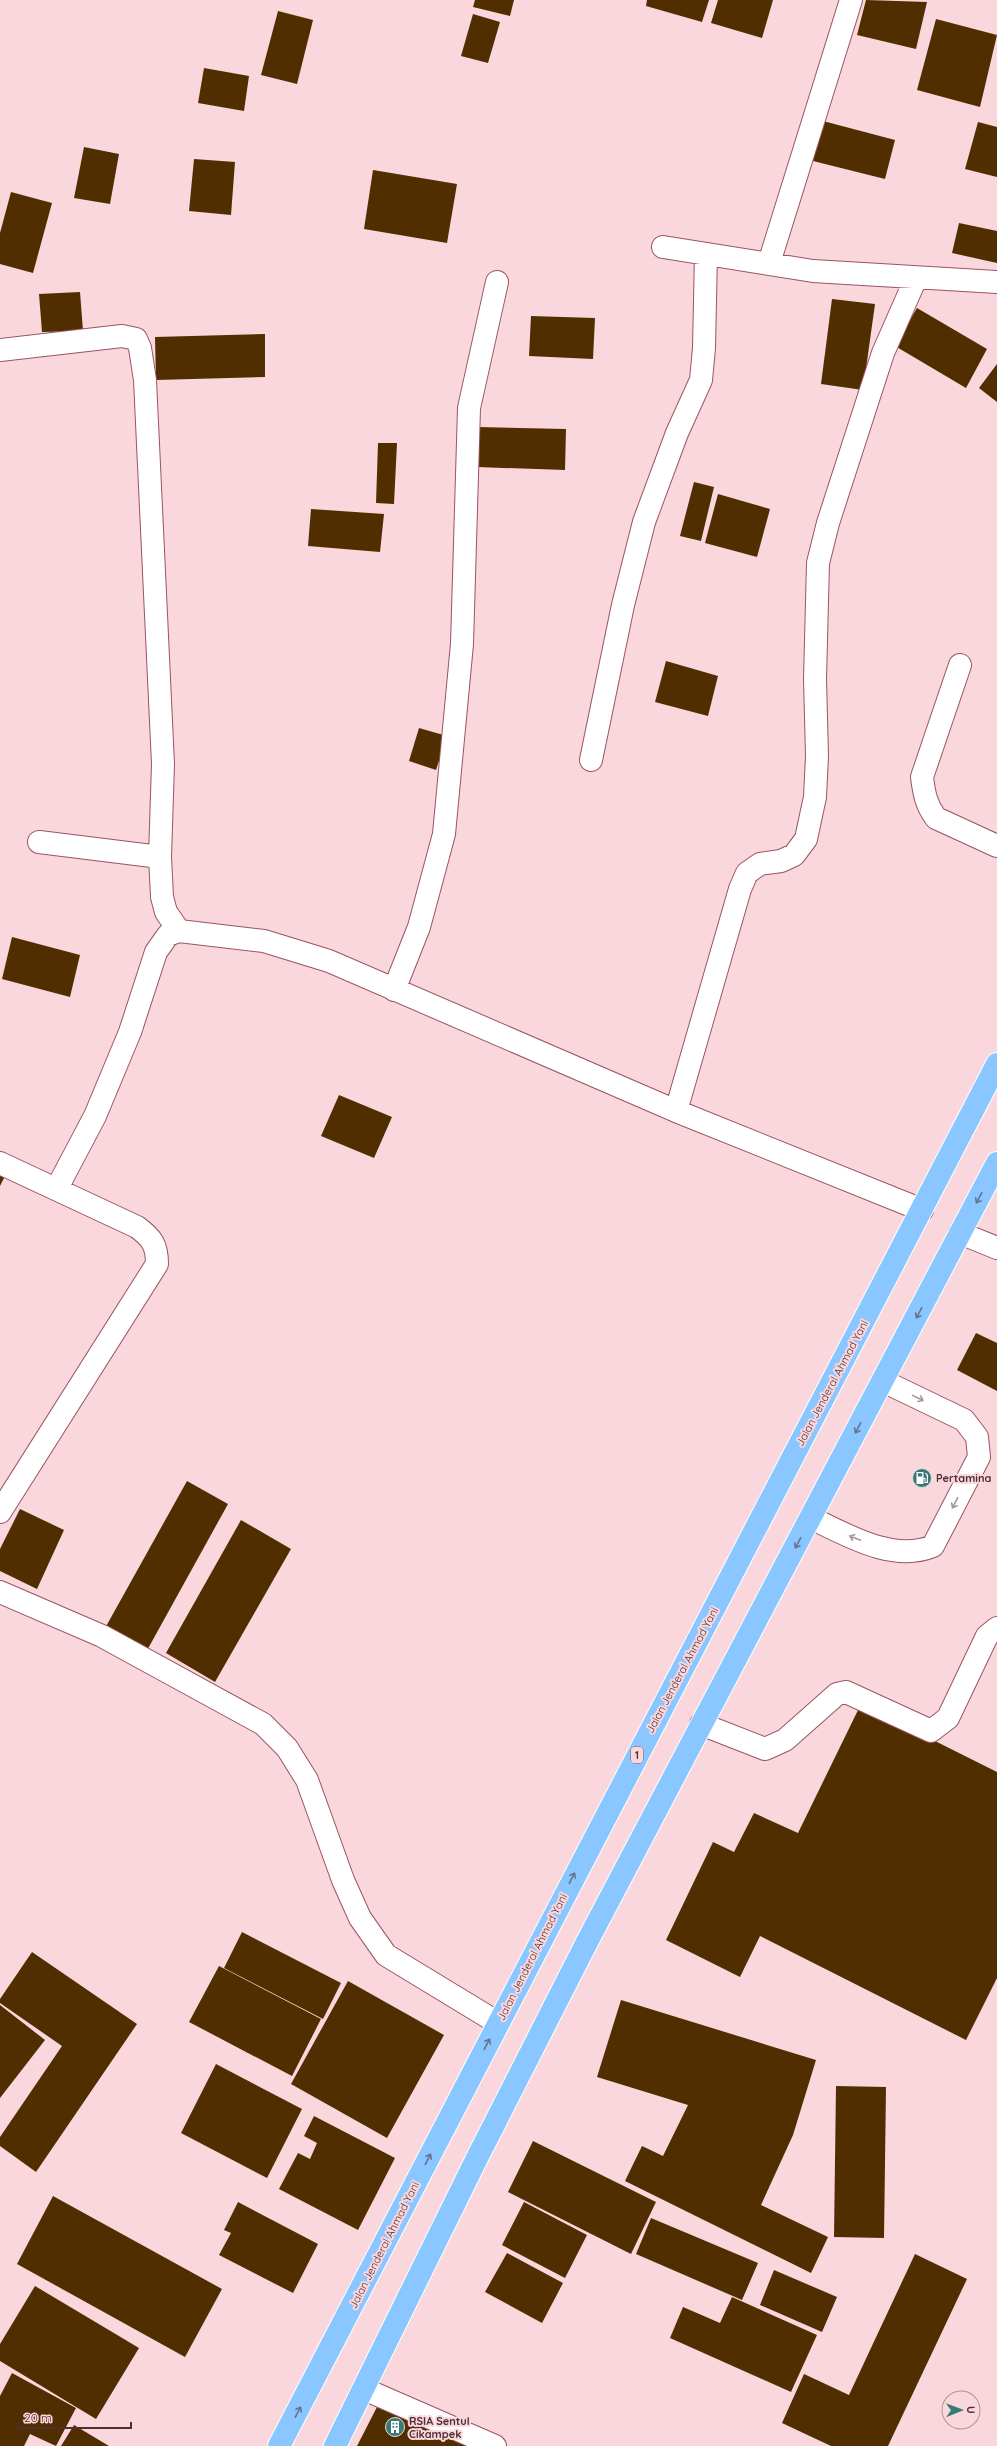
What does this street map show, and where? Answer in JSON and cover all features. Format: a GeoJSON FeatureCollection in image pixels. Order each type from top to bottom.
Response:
{"type":"FeatureCollection","features":[{"type":"Feature","properties":{"kind":"highway","name":"Jalan Jenderal Ahmad Yani"},"geometry":{"type":"LineString","coordinates":[[279,2446],[997,1064]]}},
{"type":"Feature","properties":{"kind":"highway"},"geometry":{"type":"LineString","coordinates":[[335,2446],[477,2158],[702,1724],[997,1163]]}},
{"type":"Feature","properties":{"kind":"street"},"geometry":{"type":"LineString","coordinates":[[769,263],[851,0]]}},
{"type":"Feature","properties":{"kind":"street"},"geometry":{"type":"LineString","coordinates":[[663,247],[813,271],[997,282]]}},
{"type":"Feature","properties":{"kind":"street"},"geometry":{"type":"LineString","coordinates":[[591,760],[623,605],[644,522],[677,433],[701,380],[704,348],[706,254]]}},
{"type":"Feature","properties":{"kind":"street"},"geometry":{"type":"LineString","coordinates":[[676,1111],[740,889],[747,873],[760,864],[781,861],[794,855],[806,839],[815,797],[817,756],[815,678],[818,563],[828,523],[883,353],[916,278]]}},
{"type":"Feature","properties":{"kind":"street"},"geometry":{"type":"LineString","coordinates":[[394,990],[419,927],[444,834],[462,644],[469,408],[497,282]]}},
{"type":"Feature","properties":{"kind":"street"},"geometry":{"type":"LineString","coordinates":[[0,350],[122,336],[136,339],[140,348],[145,380],[163,756],[160,857],[162,897],[166,912],[179,931]]}},
{"type":"Feature","properties":{"kind":"street"},"geometry":{"type":"LineString","coordinates":[[960,665],[922,778],[924,796],[930,810],[936,818],[997,846]]}},
{"type":"Feature","properties":{"kind":"street"},"geometry":{"type":"LineString","coordinates":[[39,842],[160,857]]}},
{"type":"Feature","properties":{"kind":"street"},"geometry":{"type":"LineString","coordinates":[[57,1188],[95,1116],[130,1032],[156,952],[168,935],[179,931],[264,941],[329,961],[394,990],[551,1055],[676,1111],[922,1210]]}},
{"type":"Feature","properties":{"kind":"street"},"geometry":{"type":"LineString","coordinates":[[0,1163],[57,1188],[137,1227],[151,1237],[157,1248],[157,1264],[0,1512]]}},
{"type":"Feature","properties":{"kind":"street"},"geometry":{"type":"LineString","coordinates":[[960,1233],[997,1248]]}},
{"type":"Feature","properties":{"kind":"street"},"geometry":{"type":"LineString","coordinates":[[811,1518],[852,1537],[889,1550],[914,1552],[933,1546],[979,1457],[977,1437],[964,1420],[883,1381]]}},
{"type":"Feature","properties":{"kind":"street"},"geometry":{"type":"LineString","coordinates":[[0,1592],[102,1636],[263,1724],[287,1748],[307,1780],[346,1886],[360,1918],[386,1955],[498,2023]]}},
{"type":"Feature","properties":{"kind":"street"},"geometry":{"type":"LineString","coordinates":[[702,1724],[765,1749],[785,1740],[837,1694],[846,1692],[931,1731],[948,1718],[987,1636],[997,1628]]}},
{"type":"Feature","properties":{"kind":"street"},"geometry":{"type":"LineString","coordinates":[[364,2389],[495,2446]]}},
{"type":"Feature","properties":{"kind":"building"},"geometry":{"type":"Polygon","coordinates":[[[475,0],[514,0],[510,16],[473,7],[475,0]]]}},
{"type":"Feature","properties":{"kind":"building"},"geometry":{"type":"Polygon","coordinates":[[[647,0],[709,0],[702,22],[646,6],[647,0]]]}},
{"type":"Feature","properties":{"kind":"building"},"geometry":{"type":"Polygon","coordinates":[[[718,0],[773,0],[762,38],[711,23],[718,0]]]}},
{"type":"Feature","properties":{"kind":"building"},"geometry":{"type":"Polygon","coordinates":[[[866,0],[927,2],[916,49],[857,35],[866,0]]]}},
{"type":"Feature","properties":{"kind":"building"},"geometry":{"type":"Polygon","coordinates":[[[278,11],[313,20],[297,84],[261,75],[278,11]]]}},
{"type":"Feature","properties":{"kind":"building"},"geometry":{"type":"Polygon","coordinates":[[[473,14],[500,22],[488,63],[461,56],[473,14]]]}},
{"type":"Feature","properties":{"kind":"building"},"geometry":{"type":"Polygon","coordinates":[[[936,19],[997,35],[980,107],[917,90],[936,19]]]}},
{"type":"Feature","properties":{"kind":"building"},"geometry":{"type":"Polygon","coordinates":[[[204,68],[249,76],[244,111],[198,103],[204,68]]]}},
{"type":"Feature","properties":{"kind":"building"},"geometry":{"type":"Polygon","coordinates":[[[823,121],[895,140],[885,179],[813,161],[823,121]]]}},
{"type":"Feature","properties":{"kind":"building"},"geometry":{"type":"Polygon","coordinates":[[[978,122],[997,127],[997,177],[965,169],[978,122]]]}},
{"type":"Feature","properties":{"kind":"building"},"geometry":{"type":"Polygon","coordinates":[[[84,147],[119,154],[110,204],[74,198],[84,147]]]}},
{"type":"Feature","properties":{"kind":"building"},"geometry":{"type":"Polygon","coordinates":[[[194,159],[235,162],[231,215],[189,211],[194,159]]]}},
{"type":"Feature","properties":{"kind":"building"},"geometry":{"type":"Polygon","coordinates":[[[373,170],[457,184],[447,243],[364,229],[373,170]]]}},
{"type":"Feature","properties":{"kind":"building"},"geometry":{"type":"Polygon","coordinates":[[[11,192],[52,203],[33,273],[0,264],[0,233],[11,192]]]}},
{"type":"Feature","properties":{"kind":"building"},"geometry":{"type":"Polygon","coordinates":[[[959,223],[997,231],[997,263],[952,253],[959,223]]]}},
{"type":"Feature","properties":{"kind":"building"},"geometry":{"type":"Polygon","coordinates":[[[80,292],[83,331],[42,332],[39,294],[80,292]]]}},
{"type":"Feature","properties":{"kind":"building"},"geometry":{"type":"Polygon","coordinates":[[[832,299],[875,304],[863,390],[821,384],[832,299]]]}},
{"type":"Feature","properties":{"kind":"building"},"geometry":{"type":"Polygon","coordinates":[[[917,308],[987,349],[966,388],[895,346],[917,308]]]}},
{"type":"Feature","properties":{"kind":"building"},"geometry":{"type":"Polygon","coordinates":[[[531,316],[595,318],[593,359],[529,356],[531,316]]]}},
{"type":"Feature","properties":{"kind":"building"},"geometry":{"type":"Polygon","coordinates":[[[265,334],[265,377],[156,380],[155,337],[265,334]]]}},
{"type":"Feature","properties":{"kind":"building"},"geometry":{"type":"Polygon","coordinates":[[[997,364],[997,402],[979,388],[997,364]]]}},
{"type":"Feature","properties":{"kind":"building"},"geometry":{"type":"Polygon","coordinates":[[[478,427],[566,429],[565,470],[477,467],[478,427]]]}},
{"type":"Feature","properties":{"kind":"building"},"geometry":{"type":"Polygon","coordinates":[[[378,443],[397,443],[394,504],[376,503],[378,443]]]}},
{"type":"Feature","properties":{"kind":"building"},"geometry":{"type":"Polygon","coordinates":[[[694,482],[714,487],[701,541],[680,536],[694,482]]]}},
{"type":"Feature","properties":{"kind":"building"},"geometry":{"type":"Polygon","coordinates":[[[718,494],[770,509],[757,557],[705,543],[718,494]]]}},
{"type":"Feature","properties":{"kind":"building"},"geometry":{"type":"Polygon","coordinates":[[[311,509],[384,514],[380,552],[308,546],[311,509]]]}},
{"type":"Feature","properties":{"kind":"building"},"geometry":{"type":"Polygon","coordinates":[[[666,661],[718,676],[708,716],[655,702],[666,661]]]}},
{"type":"Feature","properties":{"kind":"building"},"geometry":{"type":"Polygon","coordinates":[[[419,728],[447,736],[436,770],[409,761],[419,728]]]}},
{"type":"Feature","properties":{"kind":"building"},"geometry":{"type":"Polygon","coordinates":[[[12,937],[80,955],[70,997],[2,979],[12,937]]]}},
{"type":"Feature","properties":{"kind":"building"},"geometry":{"type":"Polygon","coordinates":[[[339,1095],[392,1117],[374,1158],[321,1136],[339,1095]]]}},
{"type":"Feature","properties":{"kind":"building"},"geometry":{"type":"Polygon","coordinates":[[[0,1171],[6,1174],[0,1186],[0,1171]]]}},
{"type":"Feature","properties":{"kind":"building"},"geometry":{"type":"Polygon","coordinates":[[[976,1333],[997,1343],[997,1391],[957,1370],[976,1333]]]}},
{"type":"Feature","properties":{"kind":"building"},"geometry":{"type":"Polygon","coordinates":[[[187,1481],[228,1504],[145,1654],[104,1630],[187,1481]]]}},
{"type":"Feature","properties":{"kind":"building"},"geometry":{"type":"Polygon","coordinates":[[[20,1509],[64,1530],[37,1589],[0,1571],[0,1549],[20,1509]]]}},
{"type":"Feature","properties":{"kind":"building"},"geometry":{"type":"Polygon","coordinates":[[[241,1520],[291,1549],[215,1682],[166,1653],[241,1520]]]}},
{"type":"Feature","properties":{"kind":"building"},"geometry":{"type":"Polygon","coordinates":[[[861,1704],[997,1772],[997,1978],[966,2040],[760,1936],[740,1977],[666,1940],[713,1842],[734,1852],[754,1813],[798,1833],[861,1704]]]}},
{"type":"Feature","properties":{"kind":"building"},"geometry":{"type":"Polygon","coordinates":[[[242,1932],[341,1983],[323,2019],[224,1968],[242,1932]]]}},
{"type":"Feature","properties":{"kind":"building"},"geometry":{"type":"Polygon","coordinates":[[[32,1952],[137,2024],[36,2172],[0,2146],[0,2137],[62,2046],[0,2003],[0,1999],[32,1952]]]}},
{"type":"Feature","properties":{"kind":"building"},"geometry":{"type":"Polygon","coordinates":[[[219,1966],[321,2019],[292,2076],[189,2022],[219,1966]]]}},
{"type":"Feature","properties":{"kind":"building"},"geometry":{"type":"Polygon","coordinates":[[[348,1981],[444,2035],[387,2138],[291,2084],[348,1981]]]}},
{"type":"Feature","properties":{"kind":"building"},"geometry":{"type":"Polygon","coordinates":[[[621,2000],[816,2060],[793,2135],[761,2205],[828,2237],[811,2273],[625,2181],[642,2146],[663,2156],[688,2105],[597,2077],[621,2000]]]}},
{"type":"Feature","properties":{"kind":"building"},"geometry":{"type":"Polygon","coordinates":[[[0,2005],[45,2040],[0,2098],[0,2005]]]}},
{"type":"Feature","properties":{"kind":"building"},"geometry":{"type":"Polygon","coordinates":[[[216,2064],[302,2109],[267,2178],[181,2133],[216,2064]]]}},
{"type":"Feature","properties":{"kind":"building"},"geometry":{"type":"Polygon","coordinates":[[[836,2086],[886,2087],[884,2238],[834,2237],[836,2086]]]}},
{"type":"Feature","properties":{"kind":"building"},"geometry":{"type":"Polygon","coordinates":[[[314,2116],[395,2158],[358,2230],[279,2189],[298,2153],[310,2159],[317,2143],[304,2136],[314,2116]]]}},
{"type":"Feature","properties":{"kind":"building"},"geometry":{"type":"Polygon","coordinates":[[[533,2141],[656,2202],[631,2254],[508,2192],[533,2141]]]}},
{"type":"Feature","properties":{"kind":"building"},"geometry":{"type":"Polygon","coordinates":[[[53,2196],[222,2289],[185,2357],[17,2264],[53,2196]]]}},
{"type":"Feature","properties":{"kind":"building"},"geometry":{"type":"Polygon","coordinates":[[[238,2202],[318,2244],[293,2293],[219,2255],[231,2233],[224,2230],[238,2202]]]}},
{"type":"Feature","properties":{"kind":"building"},"geometry":{"type":"Polygon","coordinates":[[[524,2202],[587,2235],[565,2278],[502,2245],[524,2202]]]}},
{"type":"Feature","properties":{"kind":"building"},"geometry":{"type":"Polygon","coordinates":[[[651,2218],[758,2263],[742,2300],[636,2254],[651,2218]]]}},
{"type":"Feature","properties":{"kind":"building"},"geometry":{"type":"Polygon","coordinates":[[[507,2253],[563,2283],[542,2323],[485,2292],[507,2253]]]}},
{"type":"Feature","properties":{"kind":"building"},"geometry":{"type":"Polygon","coordinates":[[[915,2254],[967,2279],[888,2446],[831,2446],[782,2423],[804,2374],[849,2395],[915,2254]]]}},
{"type":"Feature","properties":{"kind":"building"},"geometry":{"type":"Polygon","coordinates":[[[774,2270],[837,2297],[822,2332],[760,2305],[774,2270]]]}},
{"type":"Feature","properties":{"kind":"building"},"geometry":{"type":"Polygon","coordinates":[[[35,2286],[139,2348],[96,2419],[0,2361],[0,2344],[35,2286]]]}},
{"type":"Feature","properties":{"kind":"building"},"geometry":{"type":"Polygon","coordinates":[[[732,2297],[817,2335],[791,2392],[670,2338],[683,2307],[720,2323],[732,2297]]]}},
{"type":"Feature","properties":{"kind":"building"},"geometry":{"type":"Polygon","coordinates":[[[12,2373],[76,2408],[56,2446],[30,2434],[24,2446],[0,2446],[0,2396],[12,2373]]]}},
{"type":"Feature","properties":{"kind":"building","name":"RSIA Sentul Cikampek"},"geometry":{"type":"Polygon","coordinates":[[[377,2407],[467,2446],[357,2446],[377,2407]]]}},
{"type":"Feature","properties":{"kind":"building"},"geometry":{"type":"Polygon","coordinates":[[[74,2425],[109,2446],[61,2446],[74,2425]]]}},
{"type":"Feature","properties":{"kind":"place","name":"Pertamina"},"geometry":{"type":"Point","coordinates":[922,1478]}},
{"type":"Feature","properties":{"kind":"place","name":"RSIA Sentul Cikampek"},"geometry":{"type":"Point","coordinates":[395,2427]}}]}
